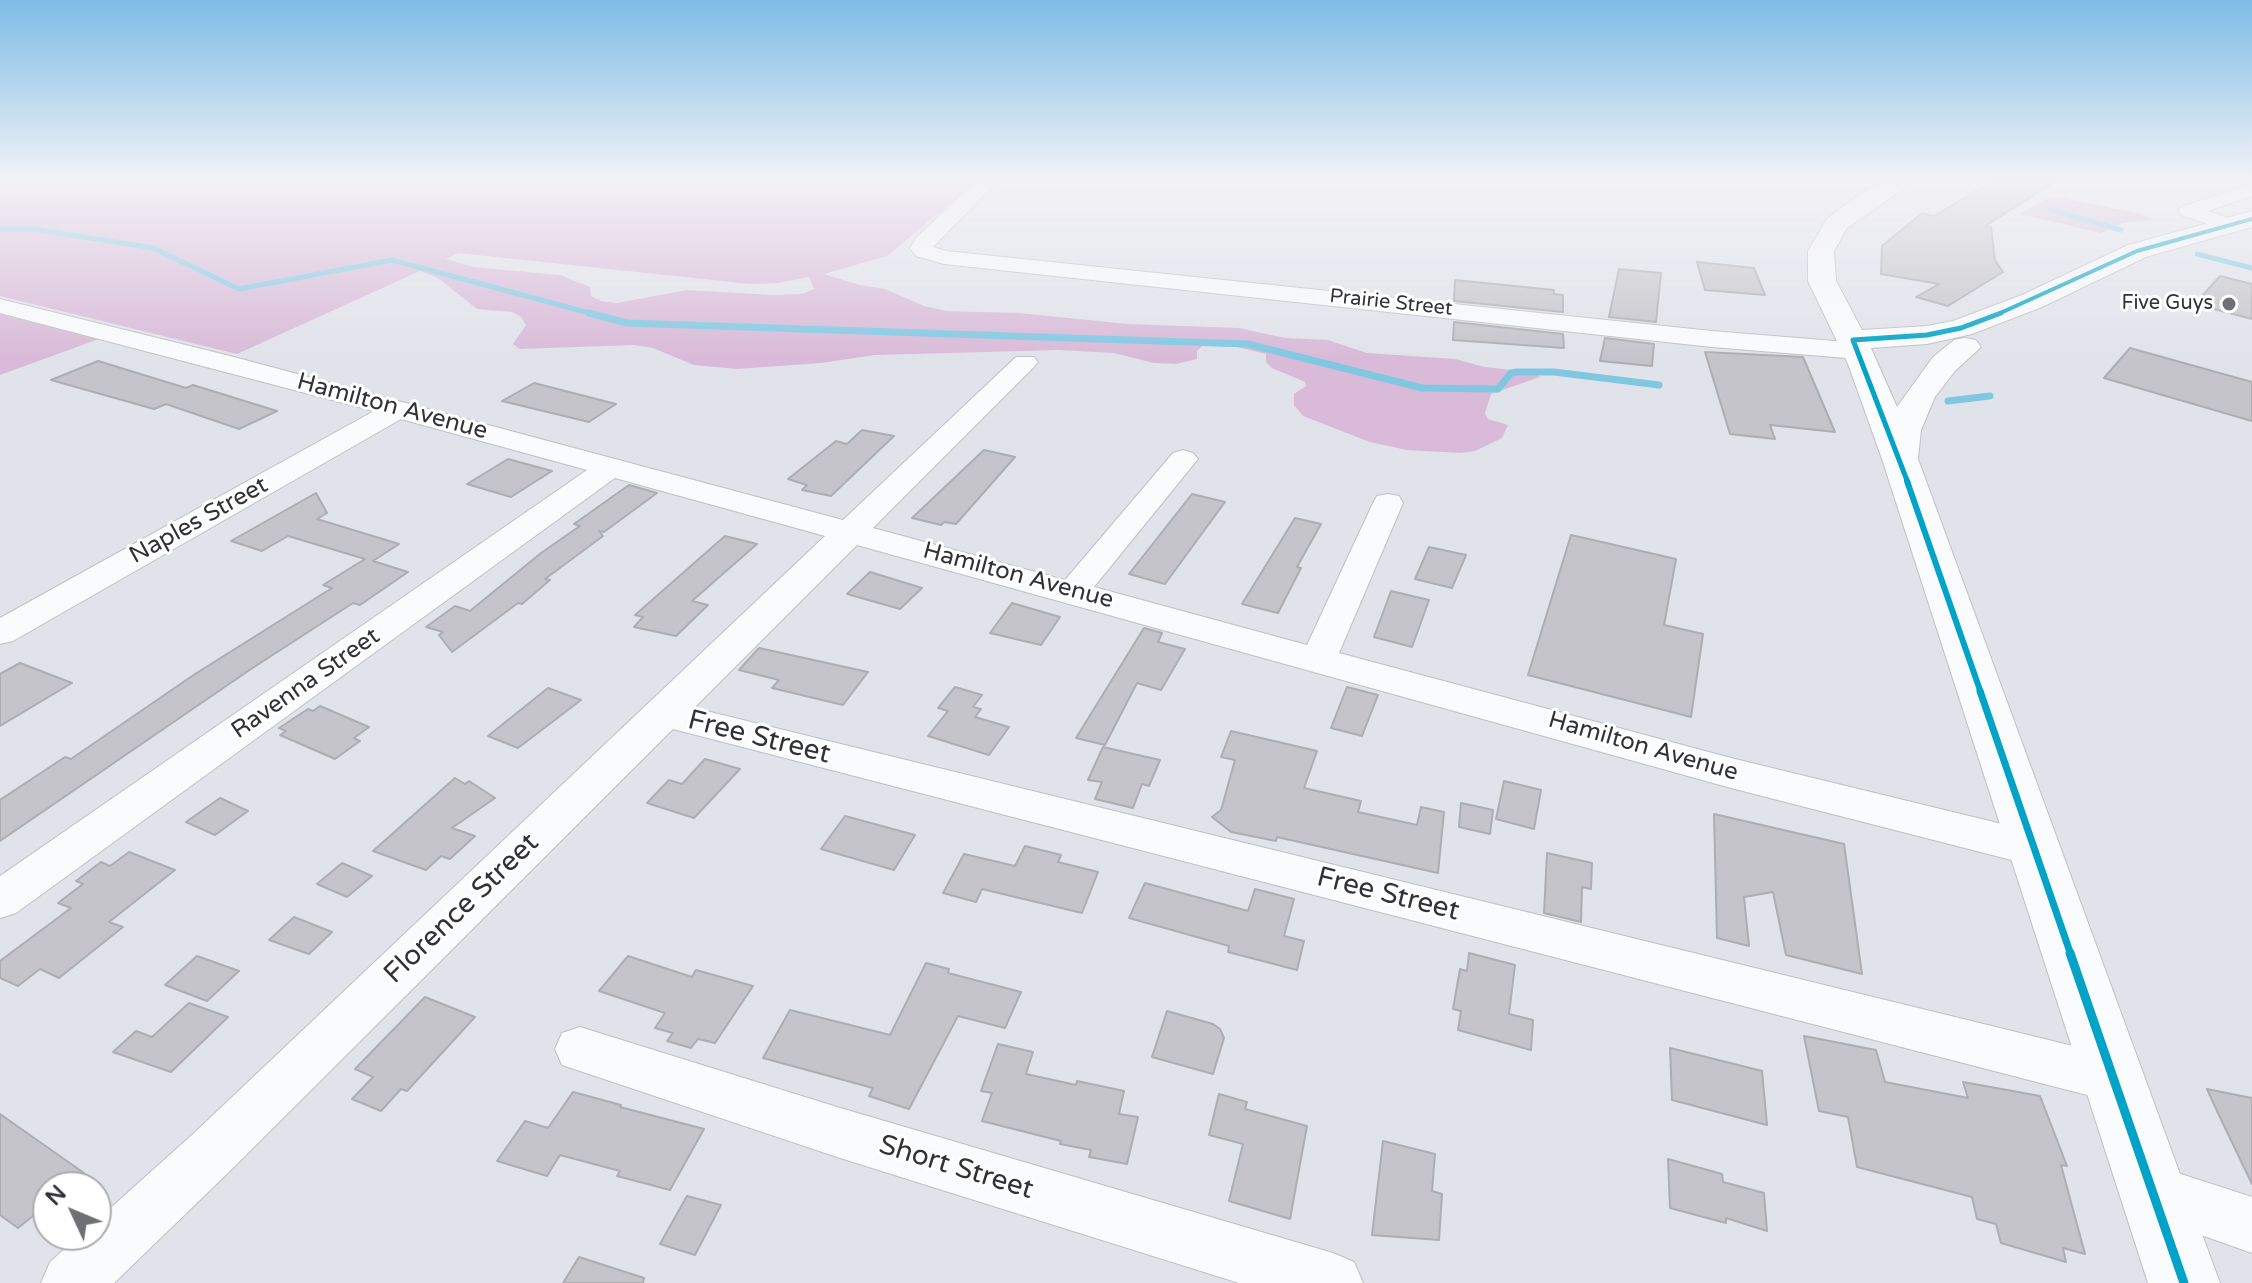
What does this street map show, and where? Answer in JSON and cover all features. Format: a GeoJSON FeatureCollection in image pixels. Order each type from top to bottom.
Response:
{"type":"FeatureCollection","features":[{"type":"Feature","properties":{"kind":"main road"},"geometry":{"type":"LineString","coordinates":[[1826,240],[1821,251],[1822,281],[1856,346],[1900,459],[2184,1283]]}},
{"type":"Feature","properties":{"kind":"main road"},"geometry":{"type":"LineString","coordinates":[[1856,346],[1952,331],[2032,301],[2137,251],[2177,240]]}},
{"type":"Feature","properties":{"kind":"main road"},"geometry":{"type":"LineString","coordinates":[[1900,459],[1904,430],[1919,396],[1944,364],[2032,301]]}},
{"type":"Feature","properties":{"kind":"main road"},"geometry":{"type":"LineString","coordinates":[[1856,346],[1930,358],[1949,355],[1965,347]]}},
{"type":"Feature","properties":{"kind":"street","name":"Prairie Street"},"geometry":{"type":"LineString","coordinates":[[927,240],[921,248],[944,257],[1699,337],[1856,346]]}},
{"type":"Feature","properties":{"kind":"street","name":"Hamilton Avenue"},"geometry":{"type":"LineString","coordinates":[[0,306],[398,409],[1073,591],[1731,773],[2035,849]]}},
{"type":"Feature","properties":{"kind":"street","name":"Florence Street"},"geometry":{"type":"LineString","coordinates":[[71,1283],[212,1152],[1025,362]]}},
{"type":"Feature","properties":{"kind":"street","name":"Naples Street"},"geometry":{"type":"LineString","coordinates":[[0,633],[398,409]]}},
{"type":"Feature","properties":{"kind":"street"},"geometry":{"type":"LineString","coordinates":[[1073,591],[1183,459]]}},
{"type":"Feature","properties":{"kind":"street","name":"Ravenna Street"},"geometry":{"type":"LineString","coordinates":[[0,900],[611,467]]}},
{"type":"Feature","properties":{"kind":"street"},"geometry":{"type":"LineString","coordinates":[[1319,658],[1388,503]]}},
{"type":"Feature","properties":{"kind":"street","name":"Free Street"},"geometry":{"type":"LineString","coordinates":[[662,713],[2114,1079]]}},
{"type":"Feature","properties":{"kind":"street","name":"Short Street"},"geometry":{"type":"LineString","coordinates":[[580,1049],[852,1137],[1333,1283]]}},
{"type":"Feature","properties":{"kind":"street"},"geometry":{"type":"LineString","coordinates":[[2153,1192],[2252,1225]]}},
{"type":"Feature","properties":{"kind":"shaded area"},"geometry":{"type":"Polygon","coordinates":[[[0,240],[907,240],[887,256],[824,274],[885,289],[924,306],[947,311],[1019,313],[1128,324],[1239,328],[1285,338],[1328,340],[1367,353],[1455,359],[1484,367],[1531,372],[1540,377],[1491,394],[1485,413],[1488,419],[1508,425],[1502,438],[1475,451],[1461,453],[1407,450],[1370,442],[1303,416],[1294,405],[1294,394],[1306,386],[1305,382],[1272,368],[1266,362],[1266,354],[1237,347],[1202,346],[1197,351],[1197,359],[1176,364],[1154,363],[1114,353],[1058,350],[875,355],[821,363],[737,369],[694,365],[653,348],[634,345],[520,349],[513,344],[526,325],[521,317],[512,312],[477,309],[438,278],[420,271],[237,354],[0,296],[0,240]],[[458,253],[446,259],[473,267],[560,275],[590,287],[591,296],[601,301],[617,303],[687,290],[773,295],[802,294],[814,289],[809,277],[750,284],[458,253]]]}},
{"type":"Feature","properties":{"kind":"shaded area"},"geometry":{"type":"Polygon","coordinates":[[[0,314],[99,339],[0,375],[0,314]]]}},
{"type":"Feature","properties":{"kind":"building"},"geometry":{"type":"Polygon","coordinates":[[[1889,240],[1993,240],[1995,260],[2003,272],[1948,306],[1916,297],[1939,284],[1881,274],[1882,246],[1889,240]]]}},
{"type":"Feature","properties":{"kind":"building"},"geometry":{"type":"Polygon","coordinates":[[[1697,262],[1754,268],[1765,295],[1705,290],[1697,262]]]}},
{"type":"Feature","properties":{"kind":"building"},"geometry":{"type":"Polygon","coordinates":[[[1619,269],[1661,273],[1656,322],[1609,317],[1619,269]]]}},
{"type":"Feature","properties":{"kind":"building"},"geometry":{"type":"Polygon","coordinates":[[[2220,276],[2252,284],[2252,319],[2195,304],[2220,276]]]}},
{"type":"Feature","properties":{"kind":"building"},"geometry":{"type":"Polygon","coordinates":[[[1455,280],[1554,290],[1554,294],[1563,295],[1563,312],[1454,301],[1455,280]]]}},
{"type":"Feature","properties":{"kind":"building"},"geometry":{"type":"Polygon","coordinates":[[[1454,322],[1563,334],[1564,348],[1453,340],[1454,322]]]}},
{"type":"Feature","properties":{"kind":"building"},"geometry":{"type":"Polygon","coordinates":[[[1605,338],[1654,344],[1652,366],[1600,361],[1605,338]]]}},
{"type":"Feature","properties":{"kind":"building"},"geometry":{"type":"Polygon","coordinates":[[[2130,348],[2252,382],[2252,421],[2104,378],[2130,348]]]}},
{"type":"Feature","properties":{"kind":"building"},"geometry":{"type":"Polygon","coordinates":[[[1705,352],[1803,357],[1835,432],[1770,425],[1775,439],[1730,434],[1705,352]]]}},
{"type":"Feature","properties":{"kind":"building"},"geometry":{"type":"Polygon","coordinates":[[[98,361],[186,388],[193,385],[277,411],[239,429],[166,404],[154,409],[51,380],[98,361]]]}},
{"type":"Feature","properties":{"kind":"building"},"geometry":{"type":"Polygon","coordinates":[[[534,383],[616,404],[589,422],[502,401],[534,383]]]}},
{"type":"Feature","properties":{"kind":"building"},"geometry":{"type":"Polygon","coordinates":[[[862,430],[894,436],[831,496],[802,490],[807,485],[788,479],[836,441],[847,444],[862,430]]]}},
{"type":"Feature","properties":{"kind":"building"},"geometry":{"type":"Polygon","coordinates":[[[984,450],[1015,457],[956,524],[944,522],[941,525],[912,518],[984,450]]]}},
{"type":"Feature","properties":{"kind":"building"},"geometry":{"type":"Polygon","coordinates":[[[508,459],[552,471],[511,497],[467,484],[508,459]]]}},
{"type":"Feature","properties":{"kind":"building"},"geometry":{"type":"Polygon","coordinates":[[[629,485],[657,493],[604,532],[599,531],[603,536],[545,579],[550,580],[522,604],[518,603],[452,652],[439,635],[443,632],[426,627],[455,606],[470,611],[541,553],[580,526],[574,524],[629,485]]]}},
{"type":"Feature","properties":{"kind":"building"},"geometry":{"type":"Polygon","coordinates":[[[316,493],[327,513],[317,519],[399,544],[373,561],[408,572],[360,605],[353,603],[251,669],[0,841],[0,800],[65,757],[71,759],[195,674],[332,588],[323,585],[365,559],[288,536],[262,551],[231,541],[316,493]]]}},
{"type":"Feature","properties":{"kind":"building"},"geometry":{"type":"Polygon","coordinates":[[[1192,494],[1225,502],[1165,584],[1129,574],[1192,494]]]}},
{"type":"Feature","properties":{"kind":"building"},"geometry":{"type":"Polygon","coordinates":[[[1295,518],[1321,524],[1297,567],[1301,568],[1278,613],[1242,604],[1295,518]]]}},
{"type":"Feature","properties":{"kind":"building"},"geometry":{"type":"Polygon","coordinates":[[[1571,535],[1676,559],[1664,625],[1703,634],[1691,717],[1528,675],[1571,535]]]}},
{"type":"Feature","properties":{"kind":"building"},"geometry":{"type":"Polygon","coordinates":[[[725,536],[757,544],[692,601],[708,605],[676,636],[634,627],[643,617],[635,615],[725,536]]]}},
{"type":"Feature","properties":{"kind":"building"},"geometry":{"type":"Polygon","coordinates":[[[1429,547],[1466,555],[1452,588],[1415,579],[1429,547]]]}},
{"type":"Feature","properties":{"kind":"building"},"geometry":{"type":"Polygon","coordinates":[[[870,572],[922,588],[900,609],[847,594],[870,572]]]}},
{"type":"Feature","properties":{"kind":"building"},"geometry":{"type":"Polygon","coordinates":[[[1391,591],[1429,600],[1412,647],[1374,637],[1391,591]]]}},
{"type":"Feature","properties":{"kind":"building"},"geometry":{"type":"Polygon","coordinates":[[[1012,603],[1060,617],[1041,645],[990,633],[1012,603]]]}},
{"type":"Feature","properties":{"kind":"building"},"geometry":{"type":"Polygon","coordinates":[[[1144,628],[1162,633],[1158,642],[1185,649],[1161,690],[1137,683],[1105,745],[1076,738],[1144,628]]]}},
{"type":"Feature","properties":{"kind":"building"},"geometry":{"type":"Polygon","coordinates":[[[759,648],[868,672],[843,705],[772,688],[779,680],[739,670],[759,648]]]}},
{"type":"Feature","properties":{"kind":"building"},"geometry":{"type":"Polygon","coordinates":[[[20,663],[72,683],[0,726],[0,674],[20,663]]]}},
{"type":"Feature","properties":{"kind":"building"},"geometry":{"type":"Polygon","coordinates":[[[955,687],[982,695],[973,707],[981,709],[975,717],[1009,727],[989,755],[928,736],[948,711],[938,708],[955,687]]]}},
{"type":"Feature","properties":{"kind":"building"},"geometry":{"type":"Polygon","coordinates":[[[1347,687],[1378,695],[1362,736],[1331,728],[1347,687]]]}},
{"type":"Feature","properties":{"kind":"building"},"geometry":{"type":"Polygon","coordinates":[[[548,688],[581,700],[518,748],[488,736],[548,688]]]}},
{"type":"Feature","properties":{"kind":"building"},"geometry":{"type":"Polygon","coordinates":[[[320,706],[369,727],[354,738],[360,741],[335,759],[280,735],[286,731],[279,728],[308,709],[313,711],[320,706]]]}},
{"type":"Feature","properties":{"kind":"building"},"geometry":{"type":"Polygon","coordinates":[[[1231,731],[1317,751],[1304,788],[1361,801],[1358,812],[1417,825],[1421,807],[1444,812],[1438,873],[1277,837],[1276,841],[1231,832],[1212,817],[1221,810],[1235,760],[1221,757],[1231,731]]]}},
{"type":"Feature","properties":{"kind":"building"},"geometry":{"type":"Polygon","coordinates":[[[1103,747],[1160,760],[1149,786],[1142,784],[1133,808],[1095,799],[1102,782],[1088,780],[1103,747]]]}},
{"type":"Feature","properties":{"kind":"building"},"geometry":{"type":"Polygon","coordinates":[[[705,759],[740,769],[694,818],[647,803],[669,780],[682,784],[705,759]]]}},
{"type":"Feature","properties":{"kind":"building"},"geometry":{"type":"Polygon","coordinates":[[[455,778],[465,784],[469,781],[495,798],[452,828],[475,836],[450,859],[441,856],[426,870],[373,851],[455,778]]]}},
{"type":"Feature","properties":{"kind":"building"},"geometry":{"type":"Polygon","coordinates":[[[1504,781],[1541,790],[1534,829],[1496,819],[1504,781]]]}},
{"type":"Feature","properties":{"kind":"building"},"geometry":{"type":"Polygon","coordinates":[[[220,798],[248,811],[215,835],[186,822],[220,798]]]}},
{"type":"Feature","properties":{"kind":"building"},"geometry":{"type":"Polygon","coordinates":[[[1461,803],[1493,810],[1490,834],[1459,827],[1461,803]]]}},
{"type":"Feature","properties":{"kind":"building"},"geometry":{"type":"Polygon","coordinates":[[[1714,814],[1844,844],[1862,974],[1786,955],[1773,892],[1744,897],[1749,946],[1717,938],[1714,814]]]}},
{"type":"Feature","properties":{"kind":"building"},"geometry":{"type":"Polygon","coordinates":[[[845,816],[915,835],[894,870],[821,849],[845,816]]]}},
{"type":"Feature","properties":{"kind":"building"},"geometry":{"type":"Polygon","coordinates":[[[1025,846],[1061,855],[1058,862],[1098,872],[1082,913],[982,889],[976,902],[943,893],[964,854],[1015,866],[1025,846]]]}},
{"type":"Feature","properties":{"kind":"building"},"geometry":{"type":"Polygon","coordinates":[[[129,852],[175,870],[109,922],[123,927],[59,978],[40,969],[18,986],[0,978],[0,961],[71,908],[58,903],[83,884],[76,881],[101,862],[110,866],[129,852]]]}},
{"type":"Feature","properties":{"kind":"building"},"geometry":{"type":"Polygon","coordinates":[[[1547,853],[1592,863],[1591,889],[1582,887],[1581,922],[1544,913],[1547,853]]]}},
{"type":"Feature","properties":{"kind":"building"},"geometry":{"type":"Polygon","coordinates":[[[342,863],[372,876],[347,897],[317,884],[342,863]]]}},
{"type":"Feature","properties":{"kind":"building"},"geometry":{"type":"Polygon","coordinates":[[[1145,883],[1248,911],[1255,889],[1294,899],[1284,936],[1304,941],[1297,970],[1228,952],[1229,946],[1129,918],[1145,883]]]}},
{"type":"Feature","properties":{"kind":"building"},"geometry":{"type":"Polygon","coordinates":[[[294,917],[332,932],[309,954],[269,940],[294,917]]]}},
{"type":"Feature","properties":{"kind":"building"},"geometry":{"type":"Polygon","coordinates":[[[1469,953],[1515,965],[1509,1014],[1533,1020],[1531,1050],[1458,1030],[1461,1011],[1453,1009],[1460,969],[1467,971],[1469,953]]]}},
{"type":"Feature","properties":{"kind":"building"},"geometry":{"type":"Polygon","coordinates":[[[197,956],[239,971],[207,1001],[165,985],[197,956]]]}},
{"type":"Feature","properties":{"kind":"building"},"geometry":{"type":"Polygon","coordinates":[[[628,956],[692,977],[696,970],[753,986],[715,1043],[698,1039],[691,1048],[667,1041],[673,1033],[655,1028],[665,1013],[599,991],[628,956]]]}},
{"type":"Feature","properties":{"kind":"building"},"geometry":{"type":"Polygon","coordinates":[[[926,963],[949,969],[948,973],[1021,992],[1005,1028],[958,1016],[909,1109],[869,1096],[873,1088],[763,1058],[790,1010],[890,1035],[926,963]]]}},
{"type":"Feature","properties":{"kind":"building"},"geometry":{"type":"Polygon","coordinates":[[[425,997],[475,1017],[407,1091],[401,1089],[381,1111],[352,1099],[373,1077],[355,1069],[425,997]]]}},
{"type":"Feature","properties":{"kind":"building"},"geometry":{"type":"Polygon","coordinates":[[[189,1003],[228,1017],[171,1072],[113,1052],[136,1031],[152,1037],[189,1003]]]}},
{"type":"Feature","properties":{"kind":"building"},"geometry":{"type":"Polygon","coordinates":[[[1167,1011],[1213,1024],[1220,1029],[1224,1038],[1213,1074],[1152,1057],[1167,1011]]]}},
{"type":"Feature","properties":{"kind":"building"},"geometry":{"type":"Polygon","coordinates":[[[1804,1036],[1876,1050],[1885,1082],[1968,1098],[1963,1082],[2040,1096],[2067,1166],[2061,1165],[2085,1254],[2063,1248],[2066,1262],[2001,1243],[1996,1224],[1977,1219],[1972,1197],[1857,1167],[1848,1117],[1819,1111],[1804,1036]]]}},
{"type":"Feature","properties":{"kind":"building"},"geometry":{"type":"Polygon","coordinates":[[[998,1044],[1033,1052],[1026,1074],[1124,1091],[1119,1114],[1138,1117],[1127,1164],[1089,1157],[1091,1150],[982,1121],[992,1093],[981,1091],[998,1044]]]}},
{"type":"Feature","properties":{"kind":"building"},"geometry":{"type":"Polygon","coordinates":[[[1670,1048],[1762,1071],[1767,1125],[1672,1100],[1670,1048]]]}},
{"type":"Feature","properties":{"kind":"building"},"geometry":{"type":"Polygon","coordinates":[[[2207,1089],[2252,1098],[2252,1184],[2217,1111],[2207,1089]]]}},
{"type":"Feature","properties":{"kind":"building"},"geometry":{"type":"Polygon","coordinates":[[[573,1092],[704,1129],[670,1190],[617,1176],[620,1171],[560,1155],[547,1176],[497,1161],[525,1121],[548,1128],[573,1092]]]}},
{"type":"Feature","properties":{"kind":"building"},"geometry":{"type":"Polygon","coordinates":[[[1219,1094],[1247,1102],[1245,1109],[1307,1126],[1290,1219],[1229,1201],[1243,1144],[1209,1135],[1219,1094]]]}},
{"type":"Feature","properties":{"kind":"building"},"geometry":{"type":"Polygon","coordinates":[[[0,1114],[81,1171],[32,1171],[32,1217],[18,1228],[0,1215],[0,1114]]]}},
{"type":"Feature","properties":{"kind":"building"},"geometry":{"type":"Polygon","coordinates":[[[1383,1141],[1435,1154],[1432,1191],[1442,1194],[1439,1240],[1372,1235],[1383,1141]]]}},
{"type":"Feature","properties":{"kind":"building"},"geometry":{"type":"Polygon","coordinates":[[[1668,1159],[1722,1174],[1723,1182],[1764,1193],[1767,1231],[1726,1218],[1726,1223],[1670,1208],[1668,1159]]]}},
{"type":"Feature","properties":{"kind":"building"},"geometry":{"type":"Polygon","coordinates":[[[687,1196],[721,1205],[695,1255],[660,1244],[687,1196]]]}},
{"type":"Feature","properties":{"kind":"building"},"geometry":{"type":"Polygon","coordinates":[[[579,1257],[644,1278],[643,1283],[563,1283],[579,1257]]]}},
{"type":"Feature","properties":{"kind":"waterway"},"geometry":{"type":"LineString","coordinates":[[102,240],[153,248],[239,289],[392,260],[597,315]]}},
{"type":"Feature","properties":{"kind":"waterway"},"geometry":{"type":"LineString","coordinates":[[2197,254],[2252,268]]}},
{"type":"Feature","properties":{"kind":"waterway"},"geometry":{"type":"LineString","coordinates":[[589,313],[627,323],[1248,344],[1422,388],[1498,389],[1511,373],[1517,372],[1554,372],[1659,385]]}},
{"type":"Feature","properties":{"kind":"waterway"},"geometry":{"type":"LineString","coordinates":[[1948,401],[1990,396]]}},
{"type":"Feature","properties":{"kind":"transit line"},"geometry":{"type":"LineString","coordinates":[[2177,240],[2137,251],[2032,301],[1961,328],[1927,335],[1853,340],[1900,459],[2184,1283]]}},
{"type":"Feature","properties":{"kind":"place","name":"Five Guys"},"geometry":{"type":"Point","coordinates":[2229,304]}}]}
